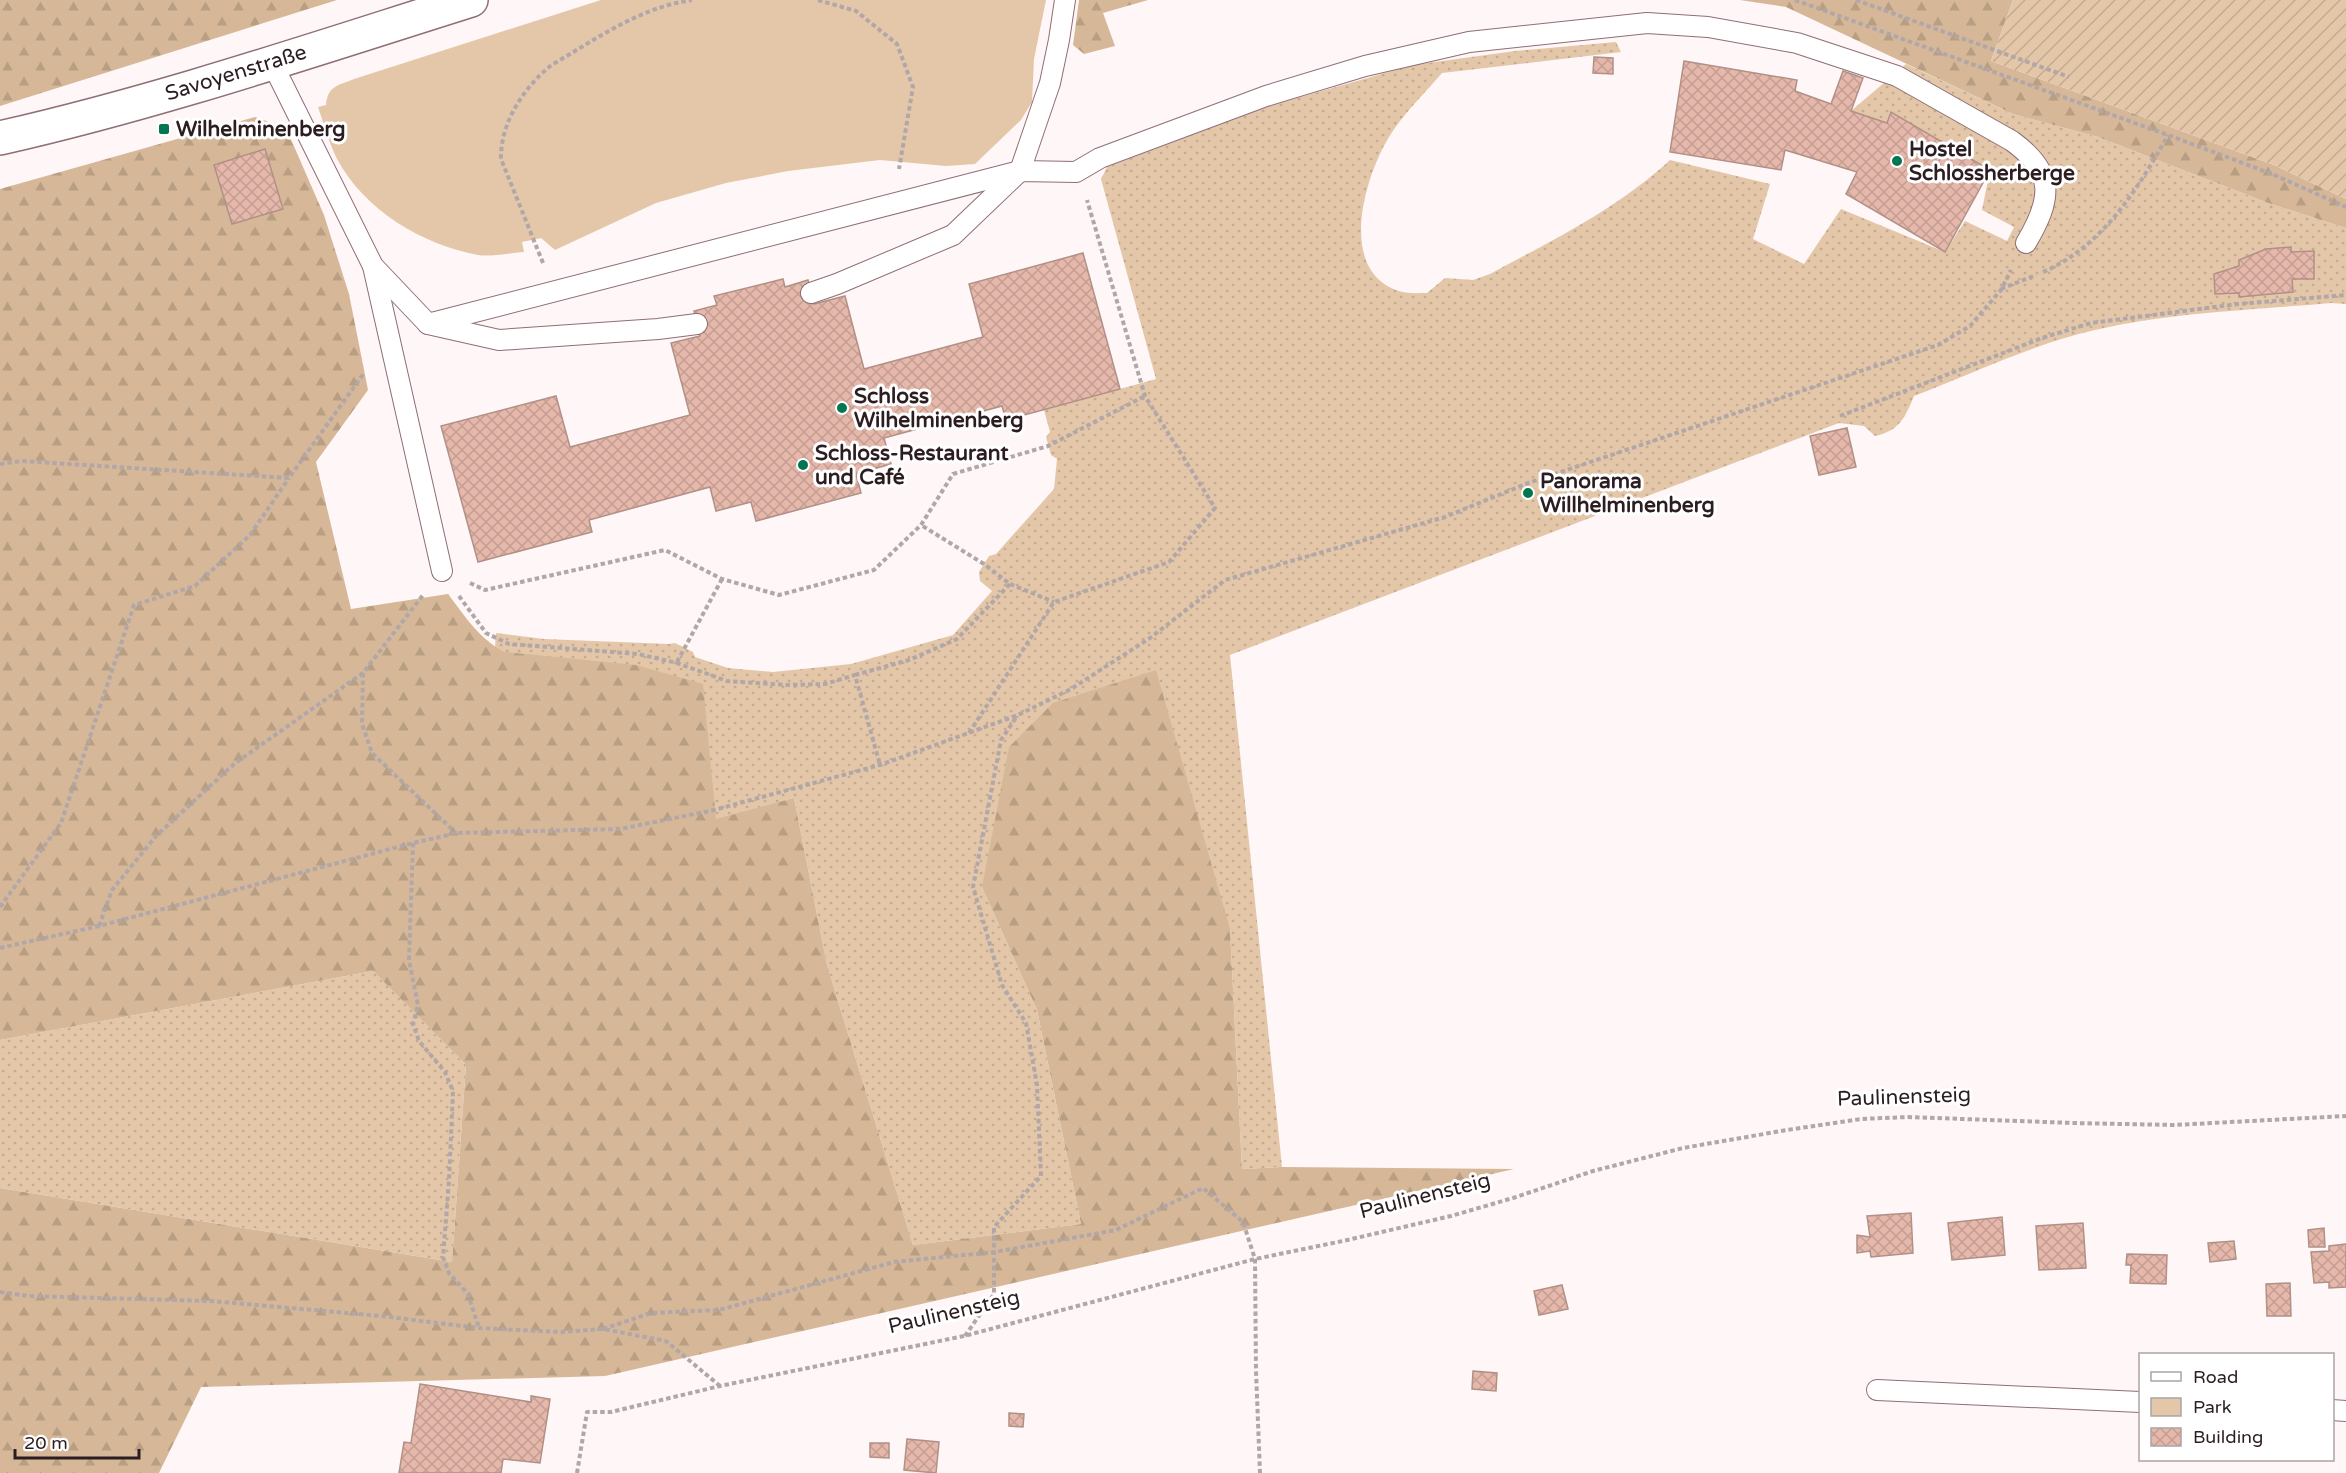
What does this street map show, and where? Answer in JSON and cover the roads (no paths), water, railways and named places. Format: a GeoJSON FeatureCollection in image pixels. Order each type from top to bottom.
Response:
{"type":"FeatureCollection","features":[{"type":"Feature","properties":{"kind":"street","name":"Savoyenstraße"},"geometry":{"type":"LineString","coordinates":[[0,138],[68,123],[272,63],[471,0]]}},
{"type":"Feature","properties":{"kind":"lane"},"geometry":{"type":"LineString","coordinates":[[811,293],[953,235],[1020,171],[1050,83],[1065,0]]}},
{"type":"Feature","properties":{"kind":"lane"},"geometry":{"type":"LineString","coordinates":[[428,324],[1020,171],[1076,172],[1100,158],[1266,96],[1365,66],[1469,42],[1647,22],[1708,27],[1797,43],[1897,76],[2012,141],[2025,151],[2040,168],[2046,182],[2040,220],[2026,243]]}},
{"type":"Feature","properties":{"kind":"lane"},"geometry":{"type":"LineString","coordinates":[[272,63],[373,267],[442,571]]}},
{"type":"Feature","properties":{"kind":"lane"},"geometry":{"type":"LineString","coordinates":[[373,267],[428,324],[499,340],[658,329],[697,324]]}},
{"type":"Feature","properties":{"kind":"lane"},"geometry":{"type":"LineString","coordinates":[[1877,1390],[2139,1402]]}},
{"type":"Feature","properties":{"kind":"place","name":"Wilhelminenberg"},"geometry":{"type":"Point","coordinates":[164,129]}},
{"type":"Feature","properties":{"kind":"place","name":"Hostel Schlossherberge"},"geometry":{"type":"Point","coordinates":[1897,161]}},
{"type":"Feature","properties":{"kind":"place","name":"Schloss Wilhelminenberg"},"geometry":{"type":"Point","coordinates":[842,408]}},
{"type":"Feature","properties":{"kind":"place","name":"Schloss-Restaurant und Café"},"geometry":{"type":"Point","coordinates":[803,465]}},
{"type":"Feature","properties":{"kind":"place","name":"Panorama Willhelminenberg"},"geometry":{"type":"Point","coordinates":[1528,493]}}]}
